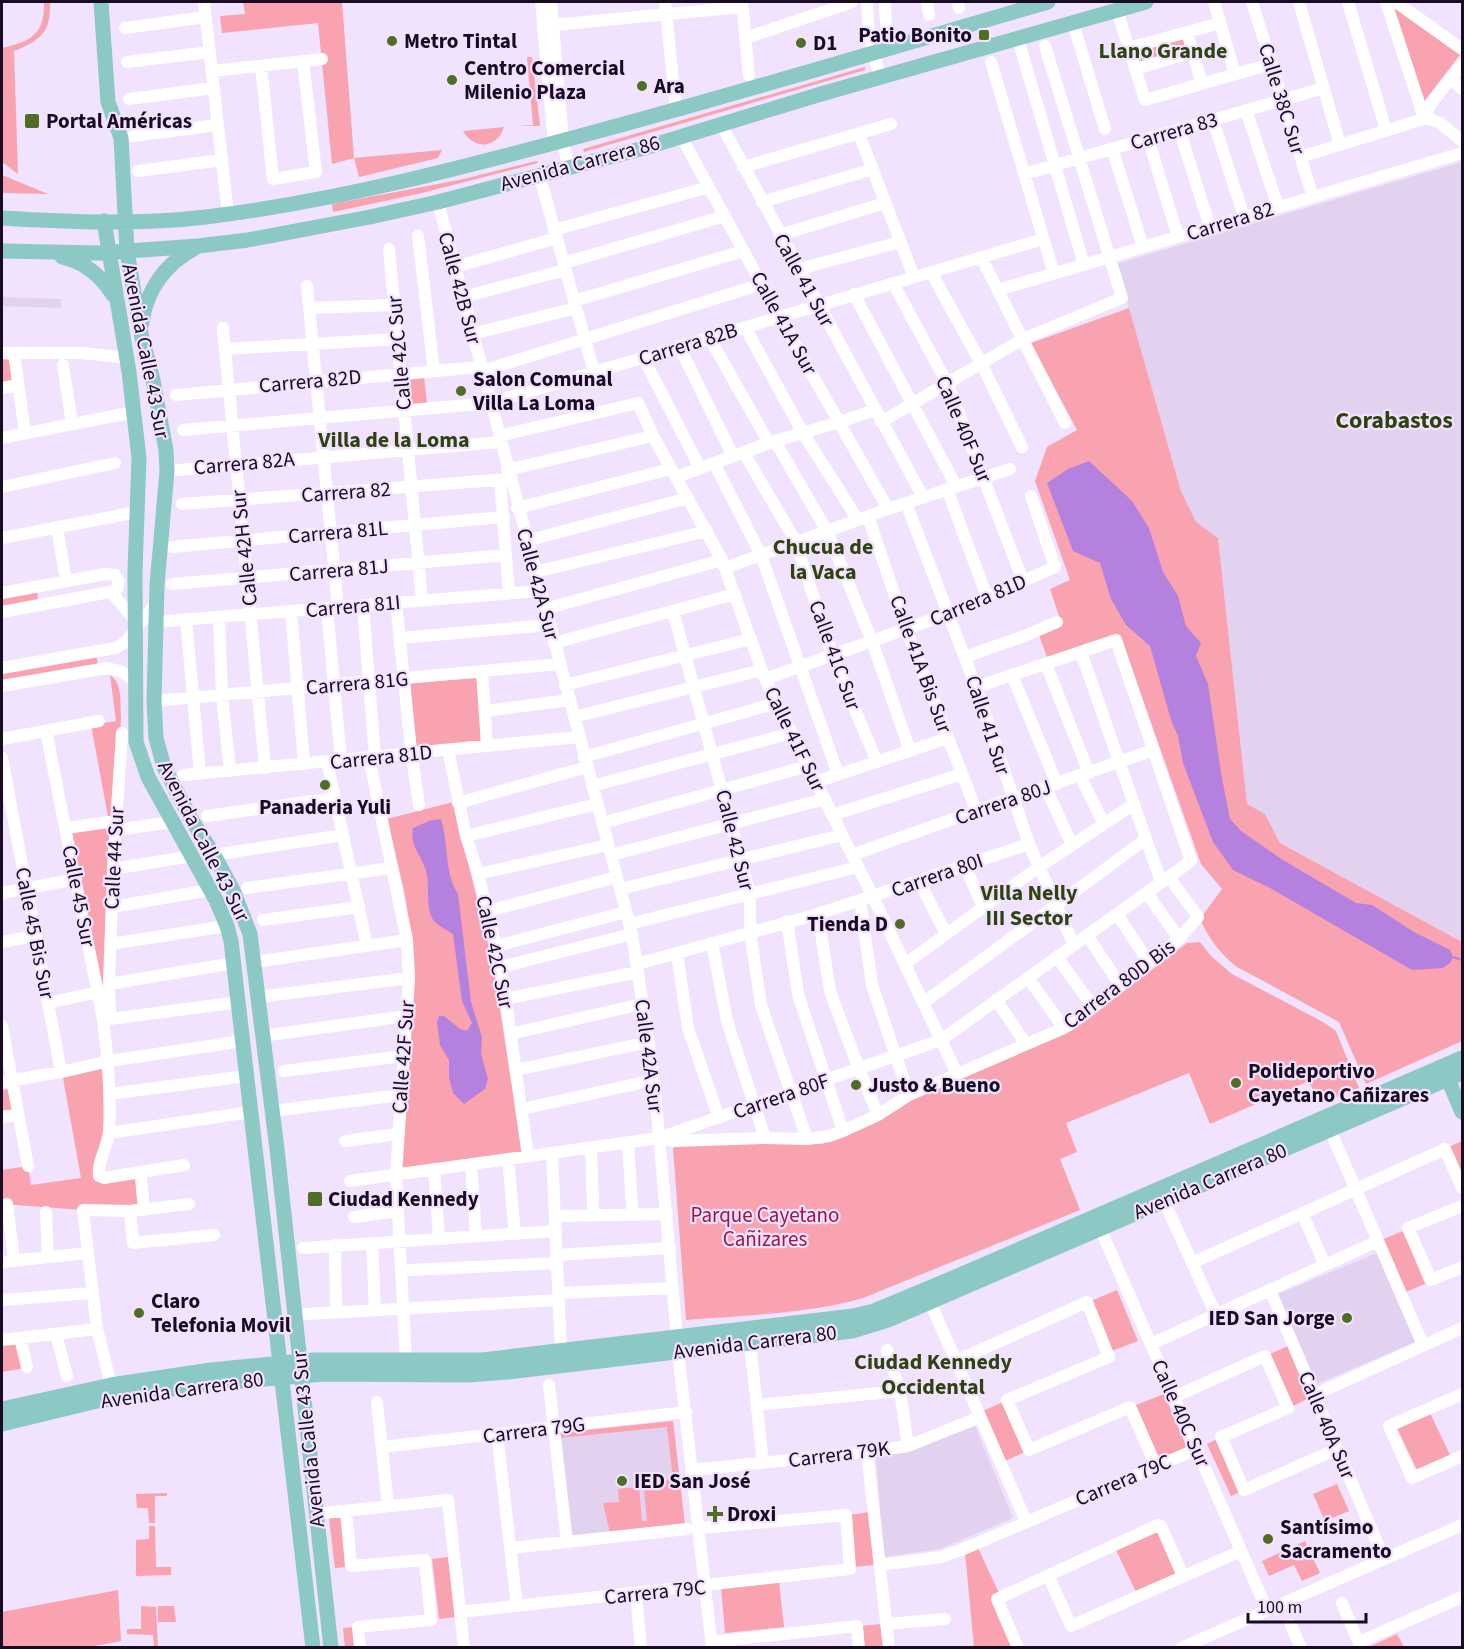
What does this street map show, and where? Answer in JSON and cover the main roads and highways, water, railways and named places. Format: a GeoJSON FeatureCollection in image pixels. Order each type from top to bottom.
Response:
{"type":"FeatureCollection","features":[{"type":"Feature","properties":{"kind":"main road","name":"Avenida Calle 43 Sur"},"geometry":{"type":"LineString","coordinates":[[101,2],[108,102],[121,138],[127,251],[141,334],[153,380],[166,450],[167,471],[156,603],[154,701],[156,738],[164,766],[191,819],[214,855],[247,922],[272,1111],[331,1647]]}},
{"type":"Feature","properties":{"kind":"main road"},"geometry":{"type":"LineString","coordinates":[[104,56],[107,2]]}},
{"type":"Feature","properties":{"kind":"main road","name":"Avenida Carrera 86"},"geometry":{"type":"LineString","coordinates":[[2,218],[104,221],[184,219],[228,214],[390,184],[496,159],[676,111],[1048,2]]}},
{"type":"Feature","properties":{"kind":"main road","name":"Avenida Carrera 86"},"geometry":{"type":"LineString","coordinates":[[2,251],[109,253],[198,246],[279,234],[438,202],[681,136],[1146,2]]}},
{"type":"Feature","properties":{"kind":"main road","name":"Avenida Calle 43 Sur"},"geometry":{"type":"LineString","coordinates":[[104,221],[139,458],[134,625],[135,736],[139,755],[153,788],[192,856],[227,926],[239,1002],[313,1647]]}},
{"type":"Feature","properties":{"kind":"main road"},"geometry":{"type":"LineString","coordinates":[[141,334],[146,306],[157,281],[174,261],[198,246]]}},
{"type":"Feature","properties":{"kind":"main road"},"geometry":{"type":"LineString","coordinates":[[39,253],[69,258],[87,267],[102,280],[116,298],[138,317]]}},
{"type":"Feature","properties":{"kind":"main road"},"geometry":{"type":"LineString","coordinates":[[134,412],[153,380]]}},
{"type":"Feature","properties":{"kind":"main road"},"geometry":{"type":"LineString","coordinates":[[134,648],[137,639],[148,638],[155,655]]}},
{"type":"Feature","properties":{"kind":"main road"},"geometry":{"type":"LineString","coordinates":[[1456,1070],[1462,1112]]}},
{"type":"Feature","properties":{"kind":"main road","name":"Avenida Carrera 80"},"geometry":{"type":"LineString","coordinates":[[2,1409],[111,1385],[212,1370],[301,1369],[406,1360],[473,1360],[561,1352],[750,1343],[868,1327],[930,1302],[1098,1222],[1164,1201],[1330,1130],[1456,1070]]}},
{"type":"Feature","properties":{"kind":"main road","name":"Avenida Carrera 80"},"geometry":{"type":"LineString","coordinates":[[301,1369],[339,1374],[468,1375],[548,1368],[864,1314],[1098,1222],[1456,1070]]}},
{"type":"Feature","properties":{"kind":"main road","name":"Avenida Carrera 80"},"geometry":{"type":"LineString","coordinates":[[2,1424],[155,1391],[281,1370]]}},
{"type":"Feature","properties":{"kind":"waterway"},"geometry":{"type":"LineString","coordinates":[[1453,957],[1462,960]]}},
{"type":"Feature","properties":{"kind":"place","name":"Patio Bonito"},"geometry":{"type":"Point","coordinates":[984,35]}},
{"type":"Feature","properties":{"kind":"place","name":"Metro Tintal"},"geometry":{"type":"Point","coordinates":[392,41]}},
{"type":"Feature","properties":{"kind":"place","name":"D1"},"geometry":{"type":"Point","coordinates":[801,43]}},
{"type":"Feature","properties":{"kind":"place","name":"Centro Comercial Milenio Plaza"},"geometry":{"type":"Point","coordinates":[452,80]}},
{"type":"Feature","properties":{"kind":"place","name":"Ara"},"geometry":{"type":"Point","coordinates":[642,86]}},
{"type":"Feature","properties":{"kind":"place","name":"Portal Américas"},"geometry":{"type":"Point","coordinates":[32,121]}},
{"type":"Feature","properties":{"kind":"place","name":"Salon Comunal Villa La Loma"},"geometry":{"type":"Point","coordinates":[461,391]}},
{"type":"Feature","properties":{"kind":"place","name":"Panaderia Yuli"},"geometry":{"type":"Point","coordinates":[325,785]}},
{"type":"Feature","properties":{"kind":"place","name":"Tienda D"},"geometry":{"type":"Point","coordinates":[900,924]}},
{"type":"Feature","properties":{"kind":"place","name":"Polideportivo Cayetano Cañizares"},"geometry":{"type":"Point","coordinates":[1236,1083]}},
{"type":"Feature","properties":{"kind":"place","name":"Justo & Bueno"},"geometry":{"type":"Point","coordinates":[856,1085]}},
{"type":"Feature","properties":{"kind":"place","name":"Ciudad Kennedy"},"geometry":{"type":"Point","coordinates":[315,1199]}},
{"type":"Feature","properties":{"kind":"place","name":"Claro Telefonia Movil"},"geometry":{"type":"Point","coordinates":[139,1313]}},
{"type":"Feature","properties":{"kind":"place","name":"IED San Jorge"},"geometry":{"type":"Point","coordinates":[1347,1318]}},
{"type":"Feature","properties":{"kind":"place","name":"IED San José"},"geometry":{"type":"Point","coordinates":[622,1481]}},
{"type":"Feature","properties":{"kind":"place","name":"Droxi"},"geometry":{"type":"Point","coordinates":[715,1514]}},
{"type":"Feature","properties":{"kind":"place","name":"Santísimo Sacramento"},"geometry":{"type":"Point","coordinates":[1268,1539]}},
{"type":"Feature","properties":{"kind":"district","name":"Llano Grande"},"geometry":{"type":"Point","coordinates":[1163,51]}},
{"type":"Feature","properties":{"kind":"district","name":"Corabastos"},"geometry":{"type":"Point","coordinates":[1394,420]}},
{"type":"Feature","properties":{"kind":"district","name":"Villa de la Loma"},"geometry":{"type":"Point","coordinates":[394,440]}},
{"type":"Feature","properties":{"kind":"district","name":"Chucua de la Vaca"},"geometry":{"type":"Point","coordinates":[823,560]}},
{"type":"Feature","properties":{"kind":"district","name":"Villa Nelly III Sector"},"geometry":{"type":"Point","coordinates":[1029,906]}},
{"type":"Feature","properties":{"kind":"district","name":"Ciudad Kennedy Occidental"},"geometry":{"type":"Point","coordinates":[933,1374]}},
{"type":"Feature","properties":{"kind":"park label","name":"Parque Cayetano Cañizares"},"geometry":{"type":"Point","coordinates":[765,1227]}}]}
